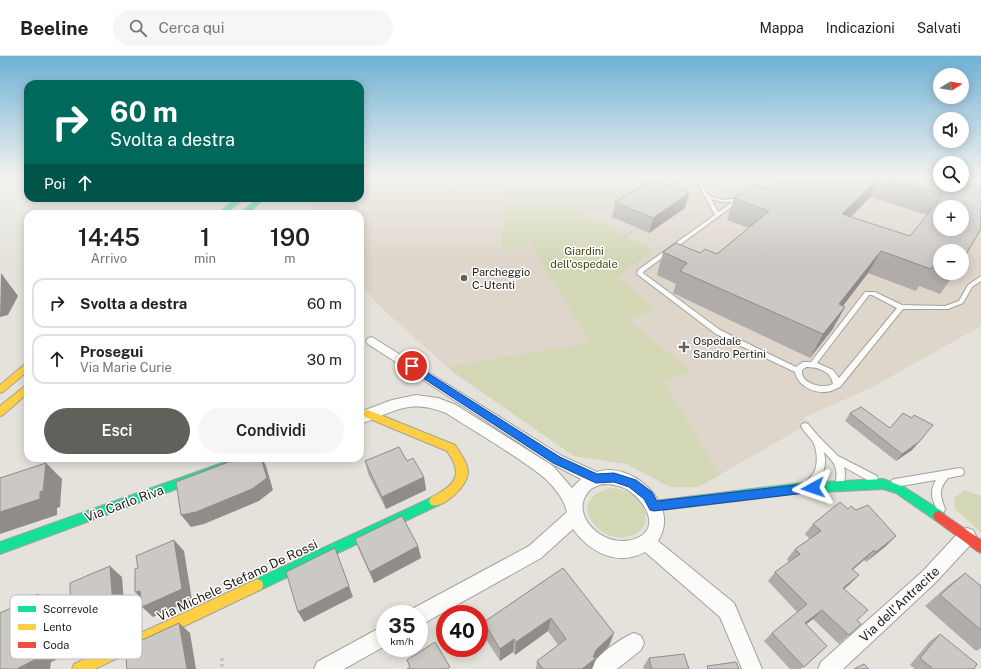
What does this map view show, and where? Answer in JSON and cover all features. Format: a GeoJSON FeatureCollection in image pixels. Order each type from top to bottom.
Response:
{"type":"FeatureCollection","features":[{"type":"Feature","properties":{"kind":"street"},"geometry":{"type":"LineString","coordinates":[[372,341],[557,460],[596,479]]}},
{"type":"Feature","properties":{"kind":"street"},"geometry":{"type":"LineString","coordinates":[[0,390],[24,369]]}},
{"type":"Feature","properties":{"kind":"street"},"geometry":{"type":"LineString","coordinates":[[0,412],[24,391]]}},
{"type":"Feature","properties":{"kind":"street"},"geometry":{"type":"LineString","coordinates":[[364,416],[392,405],[416,400],[433,402],[451,409],[547,471],[562,486],[575,510],[580,527],[584,533],[604,547],[627,550],[634,549],[651,538],[657,519],[654,506],[643,490],[626,480],[608,477],[596,479],[586,484],[580,490],[575,510],[554,536],[535,552],[428,611]]}},
{"type":"Feature","properties":{"kind":"street","name":"Via Michele Stefano De Rossi"},"geometry":{"type":"LineString","coordinates":[[142,639],[437,500],[448,494],[461,482],[464,472],[461,458],[451,448],[364,416]]}},
{"type":"Feature","properties":{"kind":"street","name":"Via Carlo Riva"},"geometry":{"type":"LineString","coordinates":[[0,548],[237,462]]}},
{"type":"Feature","properties":{"kind":"street"},"geometry":{"type":"LineString","coordinates":[[654,506],[802,488],[883,484],[908,495],[946,520],[974,541]]}},
{"type":"Feature","properties":{"kind":"street","name":"Via dell'Antracite"},"geometry":{"type":"LineString","coordinates":[[828,669],[929,577],[974,541]]}},
{"type":"Feature","properties":{"kind":"street"},"geometry":{"type":"LineString","coordinates":[[646,542],[727,610],[752,669]]}},
{"type":"Feature","properties":{"kind":"street"},"geometry":{"type":"LineString","coordinates":[[324,669],[376,640]]}},
{"type":"Feature","properties":{"kind":"street"},"geometry":{"type":"LineString","coordinates":[[600,669],[634,643]]}},
{"type":"Feature","properties":{"kind":"street","name":"Via Michele Stefano De Rossi"},"geometry":{"type":"LineString","coordinates":[[79,669],[100,659]]}},
{"type":"Feature","properties":{"kind":"lane"},"geometry":{"type":"LineString","coordinates":[[712,205],[717,214]]}},
{"type":"Feature","properties":{"kind":"lane"},"geometry":{"type":"LineString","coordinates":[[731,205],[640,271],[640,274],[718,332],[798,370]]}},
{"type":"Feature","properties":{"kind":"lane"},"geometry":{"type":"LineString","coordinates":[[813,364],[867,293],[873,293],[900,307],[946,308],[961,302],[970,286],[981,278]]}},
{"type":"Feature","properties":{"kind":"lane"},"geometry":{"type":"LineString","coordinates":[[836,385],[837,380],[834,375],[828,370],[813,364],[800,366],[798,370],[798,375],[802,380],[814,388],[828,390],[836,385],[900,307]]}},
{"type":"Feature","properties":{"kind":"lane"},"geometry":{"type":"LineString","coordinates":[[805,426],[836,459],[841,468],[842,478],[839,486]]}},
{"type":"Feature","properties":{"kind":"lane"},"geometry":{"type":"LineString","coordinates":[[802,488],[818,476],[821,469],[822,461],[817,440]]}},
{"type":"Feature","properties":{"kind":"lane"},"geometry":{"type":"LineString","coordinates":[[836,459],[883,484],[960,472]]}},
{"type":"Feature","properties":{"kind":"lane"},"geometry":{"type":"LineString","coordinates":[[946,474],[937,484],[936,496],[946,520]]}},
{"type":"Feature","properties":{"kind":"path"},"geometry":{"type":"LineString","coordinates":[[495,214],[612,208],[617,205]]}},
{"type":"Feature","properties":{"kind":"path"},"geometry":{"type":"LineString","coordinates":[[624,237],[636,228]]}},
{"type":"Feature","properties":{"kind":"path"},"geometry":{"type":"LineString","coordinates":[[222,658],[222,669]]}},
{"type":"Feature","properties":{"kind":"shaded area","name":"Ospedale Sandro Pertini"},"geometry":{"type":"Polygon","coordinates":[[[313,205],[933,205],[933,236],[969,236],[969,205],[981,205],[981,326],[871,388],[805,417],[810,423],[698,487],[670,487],[627,464],[574,456],[456,375],[376,303],[364,286],[364,210],[316,210],[313,205]]]}},
{"type":"Feature","properties":{"kind":"green space","name":"Giardini dell'ospedale"},"geometry":{"type":"Polygon","coordinates":[[[505,205],[615,205],[611,207],[573,210],[622,231],[619,234],[654,250],[617,277],[655,308],[628,320],[691,371],[664,382],[720,475],[698,487],[670,487],[627,464],[574,456],[449,368],[455,365],[590,343],[530,243],[501,251],[505,205]]]}},
{"type":"Feature","properties":{"kind":"green space"},"geometry":{"type":"Polygon","coordinates":[[[613,488],[625,491],[632,495],[641,504],[646,515],[644,525],[639,532],[630,536],[619,537],[608,535],[598,529],[590,518],[588,506],[592,497],[602,491],[613,488]]]}},
{"type":"Feature","properties":{"kind":"green space"},"geometry":{"type":"Polygon","coordinates":[[[964,490],[981,496],[981,532],[955,509],[954,498],[964,490]]]}},
{"type":"Feature","properties":{"kind":"building"},"geometry":{"type":"Polygon","coordinates":[[[621,205],[672,205],[653,218],[621,205]]]}},
{"type":"Feature","properties":{"kind":"building"},"geometry":{"type":"Polygon","coordinates":[[[752,205],[852,205],[842,214],[910,236],[933,207],[933,236],[969,236],[969,205],[981,205],[981,229],[969,249],[969,244],[933,244],[933,266],[931,269],[881,251],[839,304],[845,307],[823,334],[680,271],[687,263],[663,252],[676,243],[700,253],[705,249],[717,254],[769,211],[752,205]]]}},
{"type":"Feature","properties":{"kind":"building"},"geometry":{"type":"Polygon","coordinates":[[[861,407],[890,428],[903,413],[912,418],[914,415],[933,425],[919,442],[902,454],[850,413],[861,407]]]}},
{"type":"Feature","properties":{"kind":"building"},"geometry":{"type":"Polygon","coordinates":[[[399,447],[407,461],[413,458],[424,477],[382,497],[365,461],[399,447]]]}},
{"type":"Feature","properties":{"kind":"building"},"geometry":{"type":"Polygon","coordinates":[[[228,462],[262,462],[267,478],[252,489],[196,512],[181,515],[176,482],[228,462]]]}},
{"type":"Feature","properties":{"kind":"building"},"geometry":{"type":"Polygon","coordinates":[[[46,463],[43,491],[40,492],[40,499],[0,512],[0,478],[46,463]]]}},
{"type":"Feature","properties":{"kind":"building"},"geometry":{"type":"Polygon","coordinates":[[[840,502],[848,509],[851,506],[856,510],[868,505],[896,536],[876,552],[874,550],[852,569],[859,575],[843,588],[868,610],[857,620],[861,624],[849,635],[822,610],[805,623],[827,646],[804,667],[772,633],[807,604],[775,572],[800,554],[795,549],[821,531],[813,524],[840,502]]]}},
{"type":"Feature","properties":{"kind":"building"},"geometry":{"type":"Polygon","coordinates":[[[402,516],[418,546],[370,572],[355,539],[402,516]]]}},
{"type":"Feature","properties":{"kind":"building"},"geometry":{"type":"Polygon","coordinates":[[[174,540],[182,589],[142,607],[142,595],[140,595],[140,591],[135,592],[135,569],[138,568],[136,556],[174,540]]]}},
{"type":"Feature","properties":{"kind":"building"},"geometry":{"type":"Polygon","coordinates":[[[335,548],[349,586],[298,612],[286,572],[335,548]]]}},
{"type":"Feature","properties":{"kind":"building"},"geometry":{"type":"Polygon","coordinates":[[[110,566],[112,595],[70,595],[70,583],[110,566]]]}},
{"type":"Feature","properties":{"kind":"building"},"geometry":{"type":"Polygon","coordinates":[[[563,568],[614,633],[596,650],[593,657],[596,658],[582,669],[543,669],[537,661],[566,639],[551,618],[516,642],[514,639],[500,649],[488,629],[488,619],[563,568]]]}},
{"type":"Feature","properties":{"kind":"building"},"geometry":{"type":"Polygon","coordinates":[[[965,573],[981,586],[981,630],[940,595],[965,573]]]}},
{"type":"Feature","properties":{"kind":"building"},"geometry":{"type":"Polygon","coordinates":[[[10,609],[10,659],[34,659],[17,669],[0,669],[0,613],[10,609]]]}},
{"type":"Feature","properties":{"kind":"building"},"geometry":{"type":"Polygon","coordinates":[[[179,623],[187,669],[127,669],[126,659],[142,659],[142,640],[179,623]]]}},
{"type":"Feature","properties":{"kind":"building"},"geometry":{"type":"Polygon","coordinates":[[[940,634],[977,664],[974,669],[933,669],[920,658],[940,634]]]}},
{"type":"Feature","properties":{"kind":"building"},"geometry":{"type":"Polygon","coordinates":[[[435,642],[436,657],[444,657],[450,667],[447,669],[407,669],[410,667],[407,660],[412,657],[428,657],[428,646],[435,642]]]}},
{"type":"Feature","properties":{"kind":"building"},"geometry":{"type":"Polygon","coordinates":[[[684,654],[689,669],[652,669],[649,658],[684,654]]]}},
{"type":"Feature","properties":{"kind":"building"},"geometry":{"type":"Polygon","coordinates":[[[736,662],[739,669],[708,669],[707,666],[736,662]]]}},
{"type":"Feature","properties":{"kind":"building"},"geometry":{"type":"Polygon","coordinates":[[[864,664],[869,669],[854,669],[864,664]]]}},
{"type":"Feature","properties":{"kind":"traffic: fast"},"geometry":{"type":"LineString","coordinates":[[226,210],[233,205]]}},
{"type":"Feature","properties":{"kind":"traffic: fast"},"geometry":{"type":"LineString","coordinates":[[248,210],[254,205]]}},
{"type":"Feature","properties":{"kind":"traffic: fast"},"geometry":{"type":"LineString","coordinates":[[0,548],[237,462]]}},
{"type":"Feature","properties":{"kind":"traffic: fast"},"geometry":{"type":"LineString","coordinates":[[654,506],[802,488],[883,484],[900,490],[939,516]]}},
{"type":"Feature","properties":{"kind":"traffic: fast"},"geometry":{"type":"LineString","coordinates":[[257,585],[435,501]]}},
{"type":"Feature","properties":{"kind":"traffic: slow"},"geometry":{"type":"LineString","coordinates":[[0,390],[24,369]]}},
{"type":"Feature","properties":{"kind":"traffic: slow"},"geometry":{"type":"LineString","coordinates":[[0,412],[24,391]]}},
{"type":"Feature","properties":{"kind":"traffic: slow"},"geometry":{"type":"LineString","coordinates":[[368,414],[451,448],[461,465],[461,479],[452,491],[435,501]]}},
{"type":"Feature","properties":{"kind":"traffic: slow"},"geometry":{"type":"LineString","coordinates":[[142,639],[257,585]]}},
{"type":"Feature","properties":{"kind":"traffic: slow"},"geometry":{"type":"LineString","coordinates":[[79,669],[100,659]]}},
{"type":"Feature","properties":{"kind":"traffic: jam"},"geometry":{"type":"LineString","coordinates":[[939,516],[981,547]]}},
{"type":"Feature","properties":{"kind":"place","name":"Parcheggio C-Utenti"},"geometry":{"type":"Point","coordinates":[464,278]}},
{"type":"Feature","properties":{"kind":"place","name":"Ospedale Sandro Pertini"},"geometry":{"type":"Point","coordinates":[684,347]}},
{"type":"Feature","properties":{"kind":"route"},"geometry":{"type":"LineString","coordinates":[[412,366],[557,460],[596,479],[601,477],[620,478],[638,486],[648,495],[654,506],[802,488],[813,488]]}}]}
